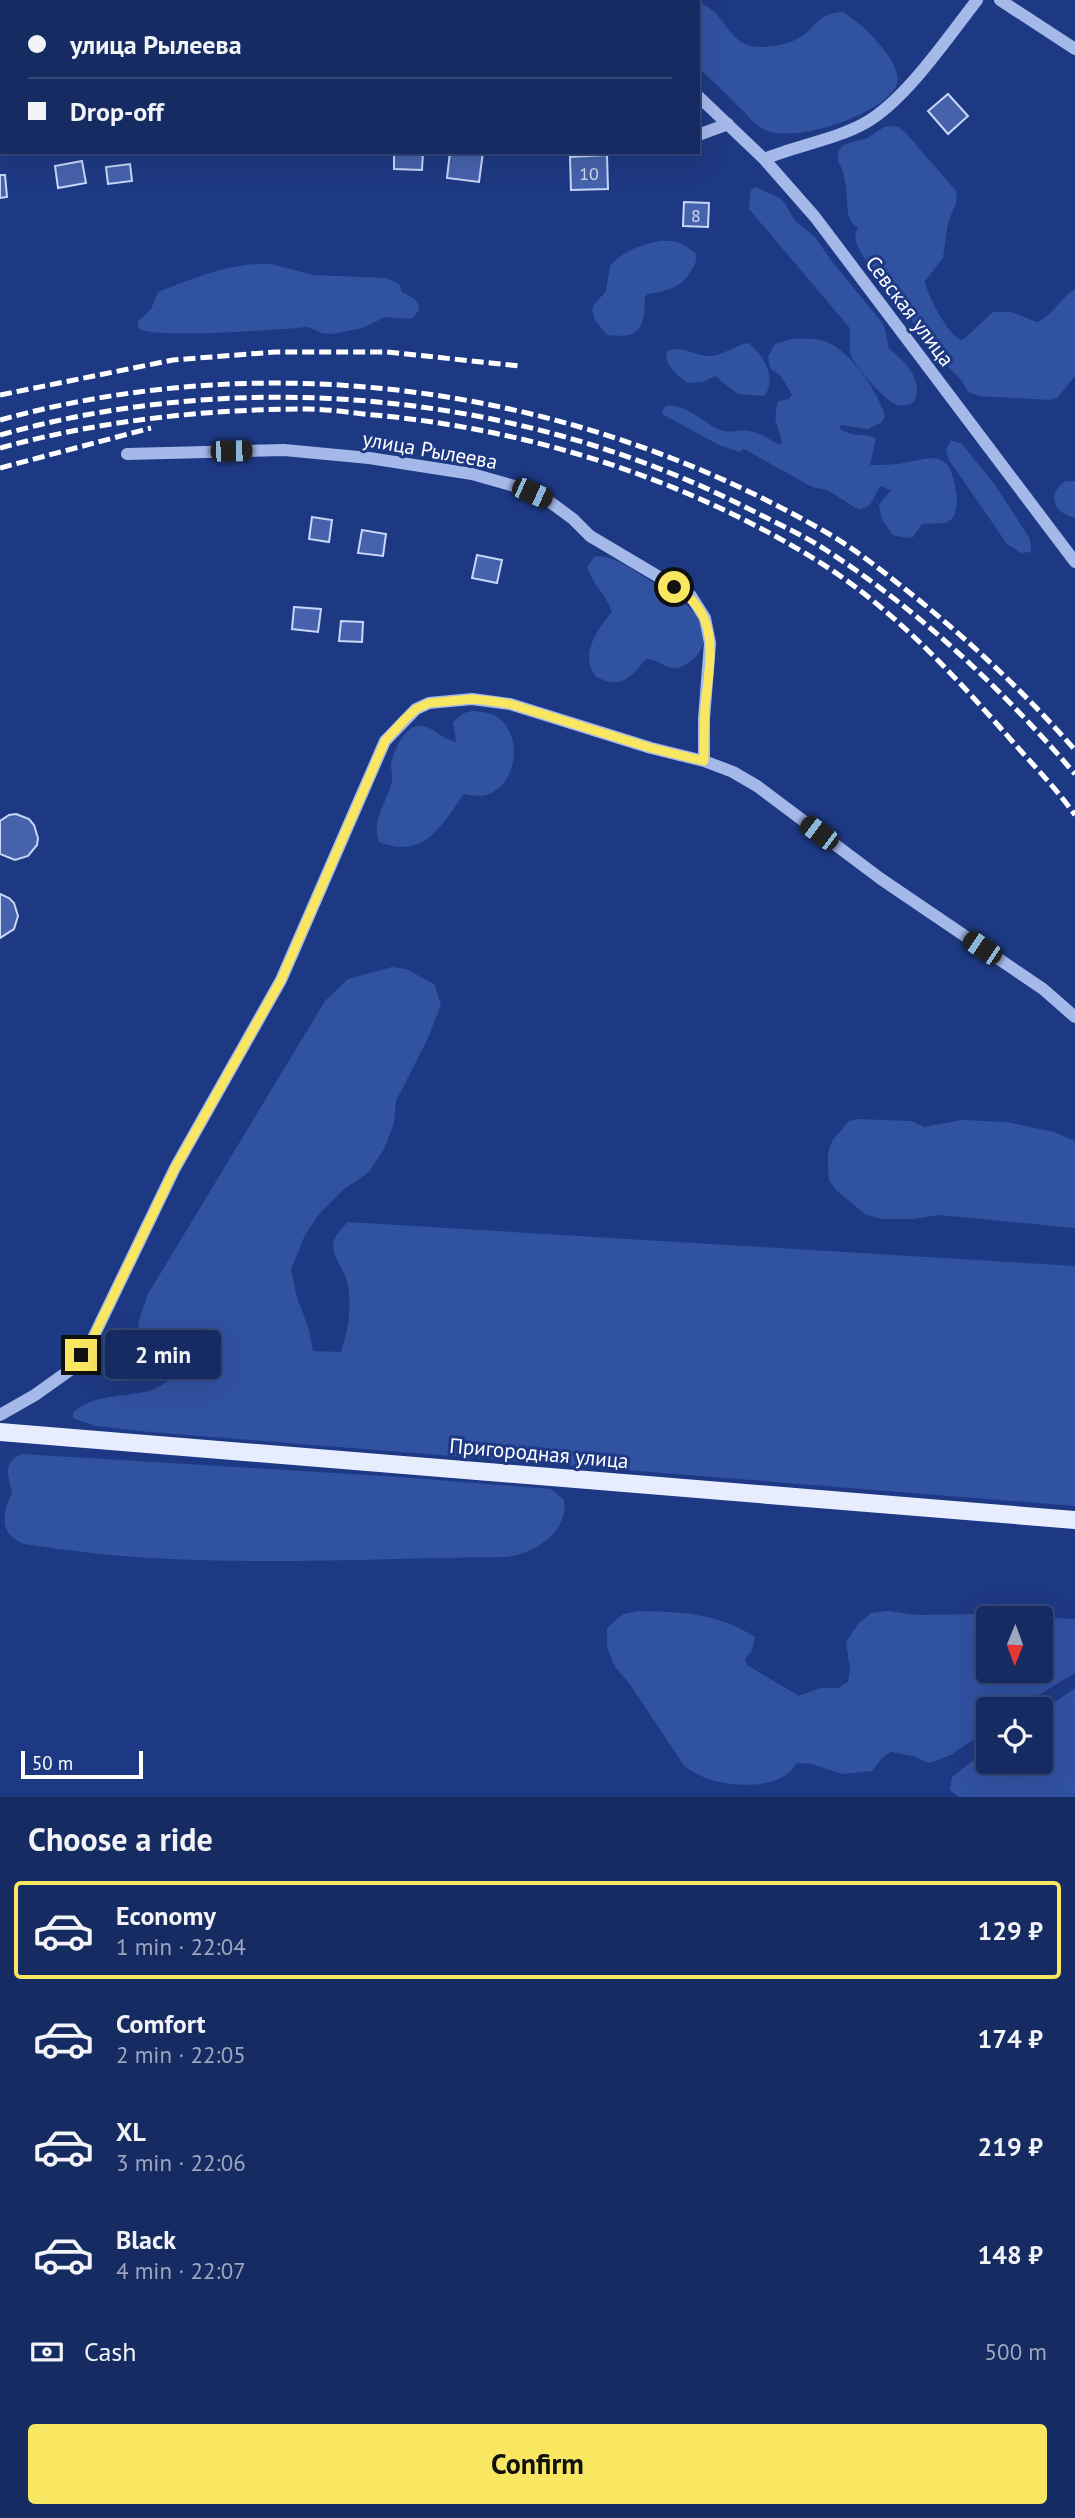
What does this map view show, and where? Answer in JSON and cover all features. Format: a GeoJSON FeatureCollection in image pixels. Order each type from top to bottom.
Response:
{"type":"FeatureCollection","features":[{"type":"Feature","properties":{"kind":"main road","name":"Пригородная улица"},"geometry":{"type":"LineString","coordinates":[[0,1432],[1075,1520]]}},
{"type":"Feature","properties":{"kind":"street"},"geometry":{"type":"LineString","coordinates":[[764,159],[848,131],[879,114],[907,86],[977,0]]}},
{"type":"Feature","properties":{"kind":"street"},"geometry":{"type":"LineString","coordinates":[[1000,0],[1075,49]]}},
{"type":"Feature","properties":{"kind":"street","name":"Севская улица"},"geometry":{"type":"LineString","coordinates":[[700,98],[764,159],[839,249],[1075,562]]}},
{"type":"Feature","properties":{"kind":"street"},"geometry":{"type":"LineString","coordinates":[[700,134],[728,124]]}},
{"type":"Feature","properties":{"kind":"street","name":"улица Рылеева"},"geometry":{"type":"LineString","coordinates":[[127,454],[284,450],[369,458],[472,474],[518,487],[546,499],[590,536],[691,596],[705,618],[710,642],[704,719],[704,761]]}},
{"type":"Feature","properties":{"kind":"street"},"geometry":{"type":"LineString","coordinates":[[0,1415],[35,1395],[70,1370],[92,1340],[175,1168],[281,980],[385,741],[416,709],[429,703],[472,699],[510,704],[733,772],[757,786],[881,879],[1043,989],[1075,1017]]}},
{"type":"Feature","properties":{"kind":"shaded area"},"geometry":{"type":"Polygon","coordinates":[[[700,4],[713,11],[734,36],[748,45],[760,47],[790,42],[802,36],[824,17],[843,12],[880,44],[895,67],[898,77],[896,86],[888,97],[874,107],[836,124],[796,133],[765,130],[700,70],[700,4]]]}},
{"type":"Feature","properties":{"kind":"shaded area"},"geometry":{"type":"Polygon","coordinates":[[[891,126],[906,133],[956,191],[957,200],[948,223],[943,258],[925,281],[939,314],[956,337],[961,340],[965,338],[993,312],[1011,312],[1037,322],[1048,316],[1075,289],[1075,376],[1057,398],[1050,400],[979,396],[968,392],[860,251],[856,240],[858,228],[851,222],[848,214],[846,187],[838,152],[843,145],[868,138],[884,127],[891,126]]]}},
{"type":"Feature","properties":{"kind":"shaded area"},"geometry":{"type":"Polygon","coordinates":[[[755,187],[784,202],[795,221],[815,237],[880,320],[889,349],[907,366],[915,380],[917,387],[913,403],[901,406],[892,402],[878,391],[858,367],[850,352],[849,327],[749,209],[751,190],[755,187]]]}},
{"type":"Feature","properties":{"kind":"shaded area"},"geometry":{"type":"Polygon","coordinates":[[[660,241],[675,242],[695,253],[696,261],[693,267],[679,284],[645,297],[642,324],[634,333],[607,335],[595,320],[592,311],[606,291],[610,266],[632,249],[660,241]]]}},
{"type":"Feature","properties":{"kind":"shaded area"},"geometry":{"type":"Polygon","coordinates":[[[271,264],[313,275],[386,278],[399,284],[402,292],[416,301],[419,310],[412,319],[385,317],[363,328],[332,334],[308,327],[191,333],[167,333],[138,328],[138,321],[151,309],[158,292],[228,268],[271,264]]]}},
{"type":"Feature","properties":{"kind":"shaded area"},"geometry":{"type":"Polygon","coordinates":[[[791,339],[824,341],[844,353],[862,372],[885,416],[882,422],[868,429],[841,425],[839,428],[849,433],[876,438],[870,465],[899,464],[932,458],[947,465],[957,495],[953,518],[946,523],[922,524],[913,537],[893,535],[882,520],[879,505],[891,490],[880,486],[870,505],[859,510],[827,490],[812,487],[744,449],[740,452],[719,445],[662,414],[665,406],[681,408],[721,430],[753,432],[780,445],[782,442],[776,409],[778,401],[789,399],[792,395],[781,376],[770,368],[768,356],[775,344],[791,339]]]}},
{"type":"Feature","properties":{"kind":"shaded area"},"geometry":{"type":"Polygon","coordinates":[[[748,343],[759,353],[767,367],[770,382],[764,396],[738,394],[715,376],[703,382],[687,383],[669,364],[666,355],[673,349],[711,356],[748,343]]]}},
{"type":"Feature","properties":{"kind":"shaded area"},"geometry":{"type":"Polygon","coordinates":[[[951,440],[962,444],[995,485],[1030,539],[1031,552],[1021,553],[1007,544],[949,460],[946,450],[951,440]]]}},
{"type":"Feature","properties":{"kind":"shaded area"},"geometry":{"type":"Polygon","coordinates":[[[1066,481],[1075,481],[1075,518],[1062,512],[1055,503],[1054,497],[1059,486],[1066,481]]]}},
{"type":"Feature","properties":{"kind":"shaded area"},"geometry":{"type":"Polygon","coordinates":[[[595,556],[624,564],[692,610],[700,619],[704,630],[704,642],[698,654],[686,665],[676,668],[646,659],[630,677],[619,682],[596,677],[589,660],[592,643],[612,612],[587,567],[595,556]]]}},
{"type":"Feature","properties":{"kind":"shaded area"},"geometry":{"type":"Polygon","coordinates":[[[472,711],[494,715],[504,723],[510,733],[514,757],[505,781],[486,795],[464,794],[439,828],[420,843],[408,847],[379,842],[378,818],[392,781],[392,760],[404,736],[412,728],[422,726],[456,742],[453,722],[464,713],[472,711]]]}},
{"type":"Feature","properties":{"kind":"shaded area"},"geometry":{"type":"Polygon","coordinates":[[[392,967],[406,969],[434,984],[441,1005],[428,1038],[396,1101],[394,1123],[384,1149],[368,1173],[344,1189],[320,1213],[305,1235],[291,1269],[313,1351],[341,1352],[350,1303],[345,1276],[333,1247],[334,1240],[348,1222],[1075,1266],[1075,1506],[150,1432],[95,1426],[73,1418],[73,1412],[83,1405],[103,1398],[154,1389],[174,1377],[177,1365],[171,1348],[158,1342],[145,1350],[136,1346],[139,1320],[148,1294],[325,1001],[348,979],[392,967]]]}},
{"type":"Feature","properties":{"kind":"shaded area"},"geometry":{"type":"Polygon","coordinates":[[[962,1120],[1007,1122],[1054,1132],[1075,1141],[1075,1228],[939,1215],[912,1219],[881,1219],[865,1214],[837,1191],[829,1180],[828,1153],[832,1141],[849,1121],[911,1121],[924,1127],[962,1120]]]}},
{"type":"Feature","properties":{"kind":"shaded area"},"geometry":{"type":"Polygon","coordinates":[[[22,1454],[551,1489],[564,1500],[564,1511],[556,1531],[548,1539],[528,1551],[507,1557],[240,1561],[103,1554],[24,1544],[10,1535],[5,1524],[6,1509],[12,1493],[8,1470],[11,1461],[22,1454]]]}},
{"type":"Feature","properties":{"kind":"shaded area"},"geometry":{"type":"Polygon","coordinates":[[[639,1611],[685,1613],[713,1618],[755,1637],[752,1651],[745,1659],[747,1665],[799,1696],[820,1688],[838,1688],[848,1682],[850,1670],[846,1642],[859,1623],[871,1613],[888,1611],[917,1615],[976,1614],[976,1684],[1054,1684],[1054,1618],[1075,1619],[1075,1673],[1035,1697],[976,1697],[976,1738],[951,1755],[929,1763],[913,1756],[891,1752],[883,1757],[872,1771],[842,1774],[812,1764],[797,1763],[787,1774],[775,1780],[762,1784],[733,1784],[704,1777],[683,1764],[629,1683],[615,1667],[607,1647],[607,1628],[623,1614],[639,1611]]]}},
{"type":"Feature","properties":{"kind":"shaded area"},"geometry":{"type":"Polygon","coordinates":[[[1075,1688],[1075,1797],[959,1797],[950,1790],[952,1777],[976,1758],[976,1774],[1053,1774],[1053,1704],[1075,1688]]]}},
{"type":"Feature","properties":{"kind":"building"},"geometry":{"type":"Polygon","coordinates":[[[948,94],[968,116],[948,134],[928,111],[948,94]]]}},
{"type":"Feature","properties":{"kind":"building"},"geometry":{"type":"Polygon","coordinates":[[[394,154],[423,154],[422,170],[394,169],[394,154]]]}},
{"type":"Feature","properties":{"kind":"building"},"geometry":{"type":"Polygon","coordinates":[[[450,154],[483,154],[479,182],[447,178],[450,154]]]}},
{"type":"Feature","properties":{"kind":"building"},"geometry":{"type":"Polygon","coordinates":[[[607,155],[608,189],[571,190],[570,157],[607,155]]]}},
{"type":"Feature","properties":{"kind":"building"},"geometry":{"type":"Polygon","coordinates":[[[82,161],[86,183],[58,188],[55,166],[82,161]]]}},
{"type":"Feature","properties":{"kind":"building"},"geometry":{"type":"Polygon","coordinates":[[[130,164],[132,181],[108,184],[106,167],[130,164]]]}},
{"type":"Feature","properties":{"kind":"building"},"geometry":{"type":"Polygon","coordinates":[[[0,175],[5,175],[7,197],[0,198],[0,175]]]}},
{"type":"Feature","properties":{"kind":"building"},"geometry":{"type":"Polygon","coordinates":[[[684,202],[709,203],[708,227],[683,226],[684,202]]]}},
{"type":"Feature","properties":{"kind":"building"},"geometry":{"type":"Polygon","coordinates":[[[312,517],[332,520],[329,542],[309,539],[312,517]]]}},
{"type":"Feature","properties":{"kind":"building"},"geometry":{"type":"Polygon","coordinates":[[[362,530],[386,534],[383,556],[358,553],[362,530]]]}},
{"type":"Feature","properties":{"kind":"building"},"geometry":{"type":"Polygon","coordinates":[[[477,555],[502,560],[497,583],[472,578],[477,555]]]}},
{"type":"Feature","properties":{"kind":"building"},"geometry":{"type":"Polygon","coordinates":[[[294,607],[321,609],[318,632],[292,629],[294,607]]]}},
{"type":"Feature","properties":{"kind":"building"},"geometry":{"type":"Polygon","coordinates":[[[341,621],[363,622],[362,642],[339,641],[341,621]]]}},
{"type":"Feature","properties":{"kind":"building"},"geometry":{"type":"Polygon","coordinates":[[[16,814],[29,819],[38,838],[37,845],[28,856],[15,860],[0,854],[0,821],[16,814]]]}},
{"type":"Feature","properties":{"kind":"building"},"geometry":{"type":"Polygon","coordinates":[[[0,894],[14,903],[18,916],[14,929],[0,938],[0,894]]]}},
{"type":"Feature","properties":{"kind":"railway"},"geometry":{"type":"LineString","coordinates":[[0,395],[173,360],[275,352],[387,352],[520,366]]}},
{"type":"Feature","properties":{"kind":"railway"},"geometry":{"type":"LineString","coordinates":[[0,420],[106,397],[212,385],[319,384],[426,394],[531,414],[634,444],[733,484],[853,549],[920,601],[981,654],[1039,710],[1075,750]]}},
{"type":"Feature","properties":{"kind":"railway"},"geometry":{"type":"LineString","coordinates":[[0,435],[95,413],[191,401],[289,397],[386,403],[482,417],[577,440],[669,472],[757,513],[826,550],[927,625],[1019,712],[1075,774]]}},
{"type":"Feature","properties":{"kind":"railway"},"geometry":{"type":"LineString","coordinates":[[0,448],[75,431],[152,418],[230,411],[315,409],[432,422],[489,432],[547,445],[603,462],[713,505],[765,531],[844,579],[896,620],[944,667],[1075,815]]}},
{"type":"Feature","properties":{"kind":"railway"},"geometry":{"type":"LineString","coordinates":[[0,468],[151,428]]}},
{"type":"Feature","properties":{"kind":"route"},"geometry":{"type":"LineString","coordinates":[[81,1355],[92,1340],[175,1168],[281,980],[385,741],[416,709],[429,703],[472,699],[510,704],[651,748],[704,761],[704,719],[710,642],[705,618],[691,596],[674,587]]}}]}
